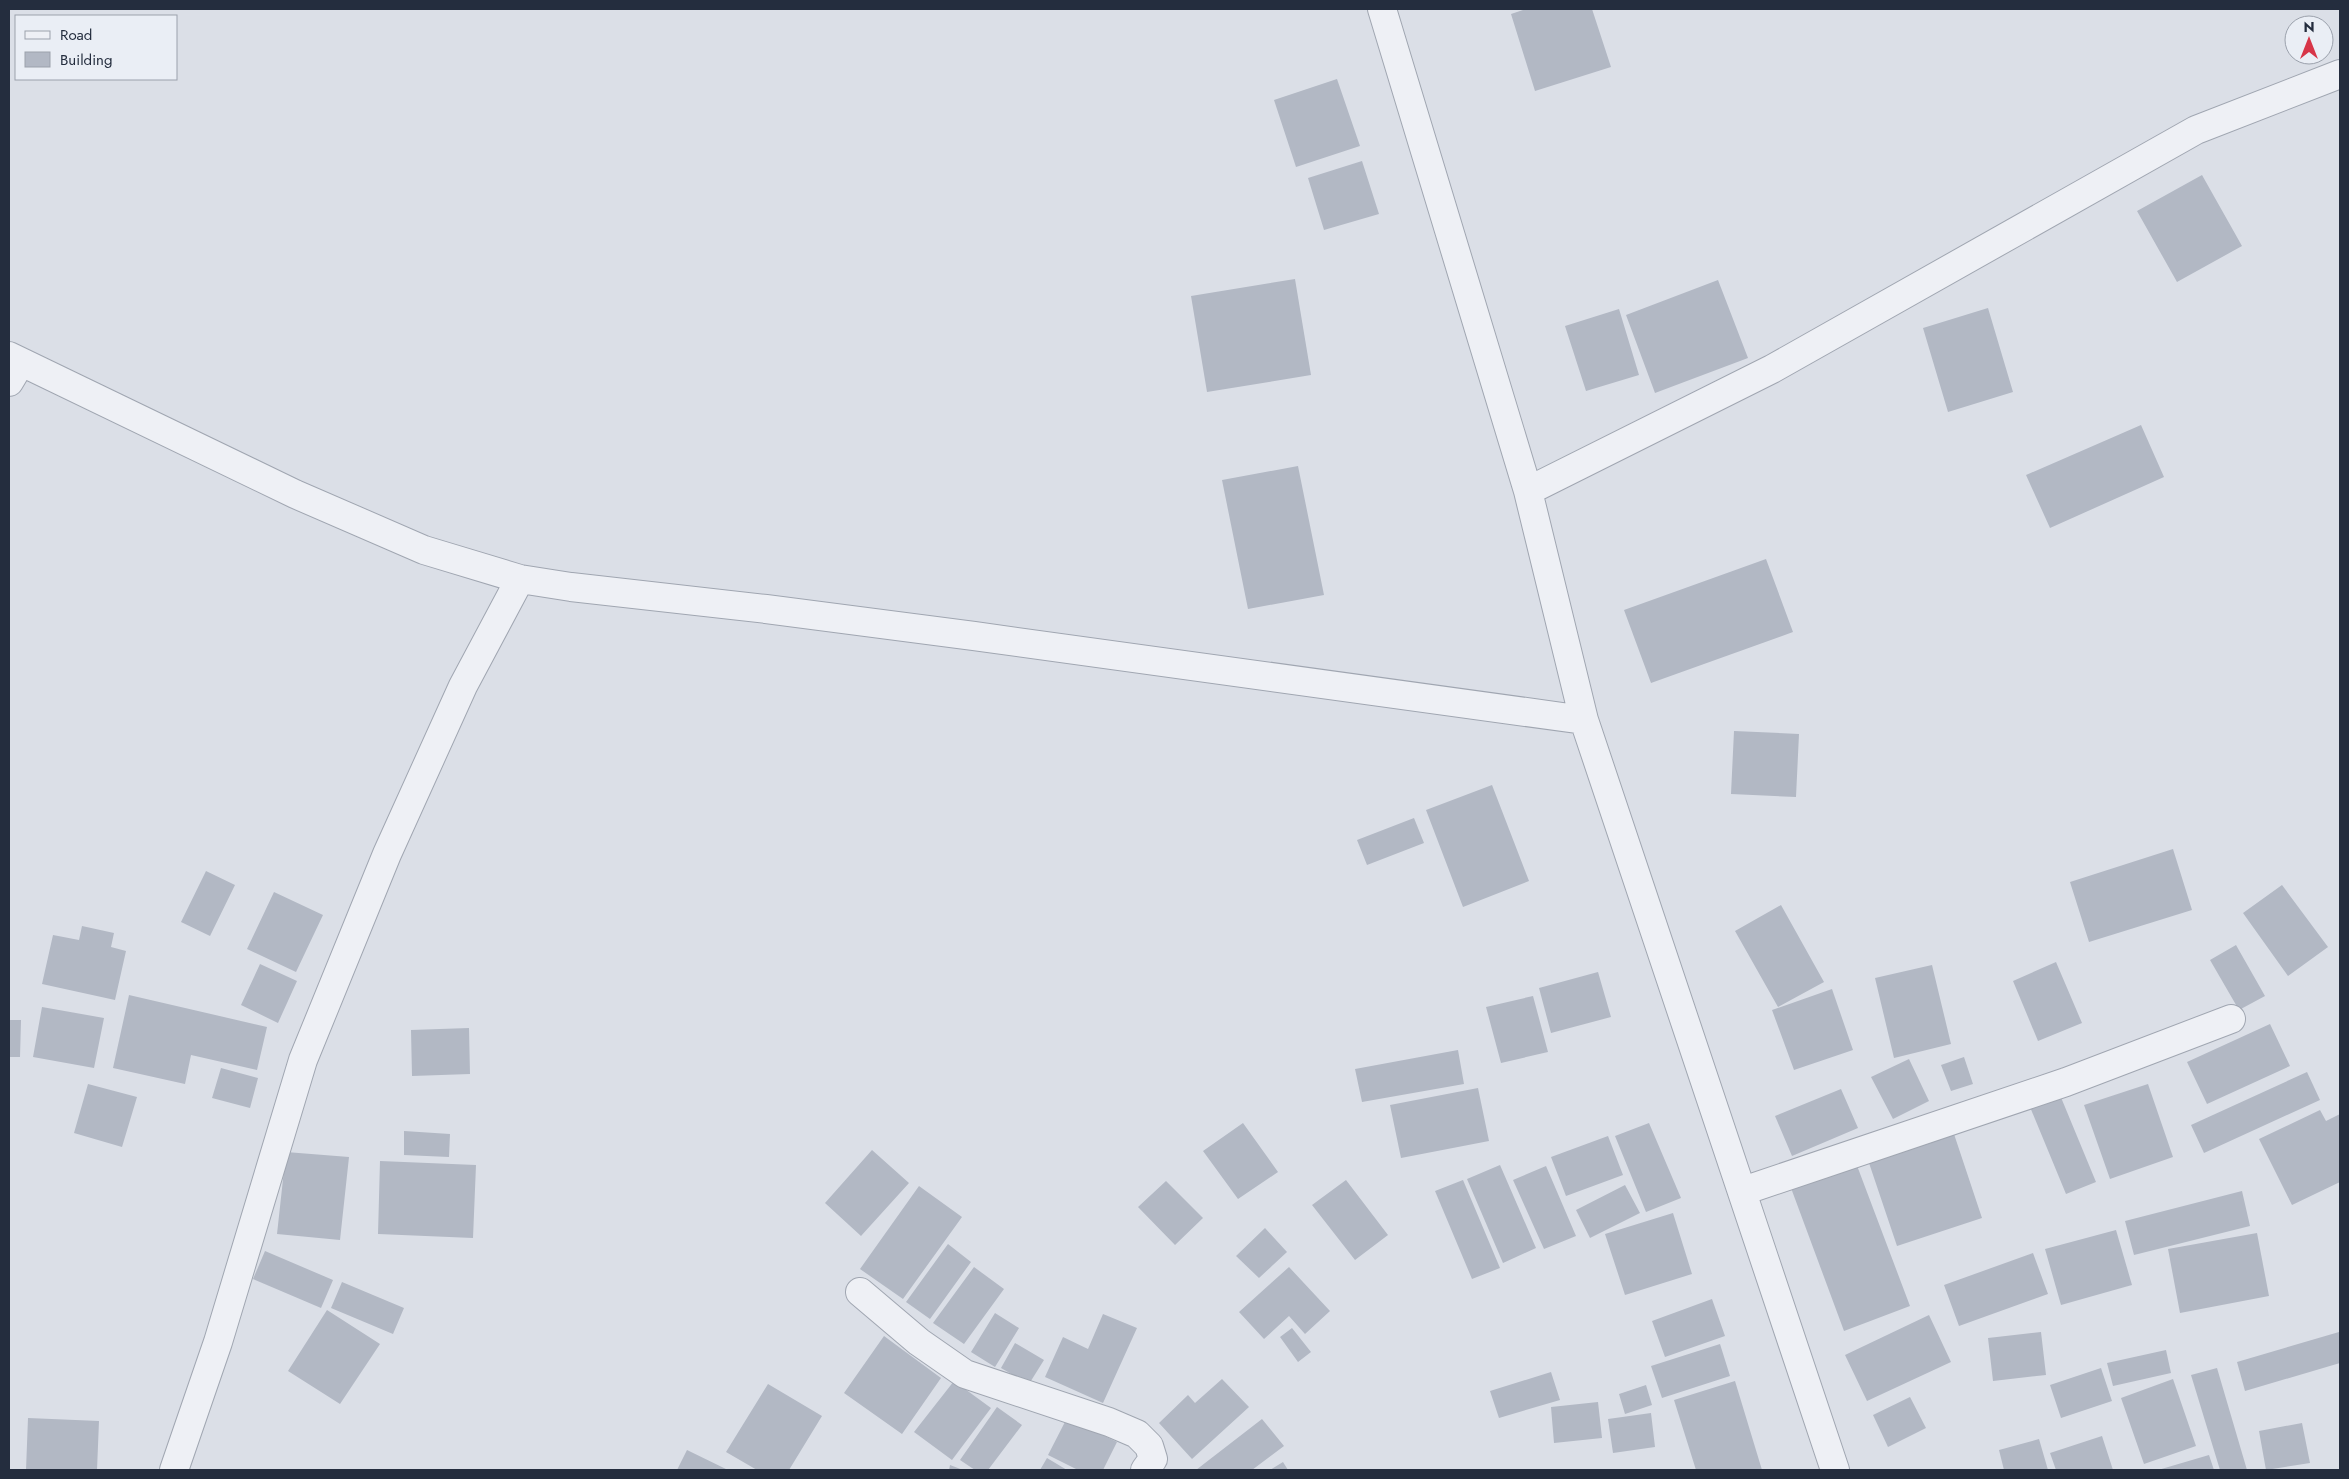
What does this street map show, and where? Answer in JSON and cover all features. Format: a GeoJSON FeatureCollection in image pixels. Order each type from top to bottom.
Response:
{"type":"FeatureCollection","features":[{"type":"Feature","properties":{"kind":"street"},"geometry":{"type":"LineString","coordinates":[[1382,9],[1528,491],[1584,720],[1835,1470]]}},
{"type":"Feature","properties":{"kind":"street"},"geometry":{"type":"LineString","coordinates":[[1528,491],[1772,369],[2196,130],[2340,74]]}},
{"type":"Feature","properties":{"kind":"street"},"geometry":{"type":"LineString","coordinates":[[13,367],[312,502],[424,550],[520,579],[571,587],[766,609],[974,636],[1584,720]]}},
{"type":"Feature","properties":{"kind":"street"},"geometry":{"type":"LineString","coordinates":[[174,1470],[218,1342],[303,1060],[387,854],[464,686],[520,579]]}},
{"type":"Feature","properties":{"kind":"street"},"geometry":{"type":"LineString","coordinates":[[1743,1191],[2066,1082],[2231,1019]]}},
{"type":"Feature","properties":{"kind":"street"},"geometry":{"type":"LineString","coordinates":[[860,1292],[919,1342],[965,1374],[1109,1422],[1137,1434],[1149,1446],[1153,1459],[1145,1470]]}},
{"type":"Feature","properties":{"kind":"building"},"geometry":{"type":"Polygon","coordinates":[[[1526,9],[1592,9],[1611,67],[1535,91],[1511,14],[1526,9]]]}},
{"type":"Feature","properties":{"kind":"building"},"geometry":{"type":"Polygon","coordinates":[[[1337,79],[1360,146],[1296,167],[1274,100],[1337,79]]]}},
{"type":"Feature","properties":{"kind":"building"},"geometry":{"type":"Polygon","coordinates":[[[1362,161],[1379,214],[1324,230],[1308,178],[1362,161]]]}},
{"type":"Feature","properties":{"kind":"building"},"geometry":{"type":"Polygon","coordinates":[[[2202,175],[2242,246],[2177,282],[2137,211],[2202,175]]]}},
{"type":"Feature","properties":{"kind":"building"},"geometry":{"type":"Polygon","coordinates":[[[1295,279],[1311,375],[1207,392],[1191,296],[1295,279]]]}},
{"type":"Feature","properties":{"kind":"building"},"geometry":{"type":"Polygon","coordinates":[[[1718,280],[1748,358],[1655,393],[1626,315],[1718,280]]]}},
{"type":"Feature","properties":{"kind":"building"},"geometry":{"type":"Polygon","coordinates":[[[1988,308],[2013,392],[1948,412],[1923,328],[1988,308]]]}},
{"type":"Feature","properties":{"kind":"building"},"geometry":{"type":"Polygon","coordinates":[[[1619,309],[1639,375],[1586,391],[1565,326],[1619,309]]]}},
{"type":"Feature","properties":{"kind":"building"},"geometry":{"type":"Polygon","coordinates":[[[2141,425],[2164,477],[2050,528],[2026,475],[2141,425]]]}},
{"type":"Feature","properties":{"kind":"building"},"geometry":{"type":"Polygon","coordinates":[[[1298,466],[1324,595],[1248,609],[1222,480],[1298,466]]]}},
{"type":"Feature","properties":{"kind":"building"},"geometry":{"type":"Polygon","coordinates":[[[1766,559],[1793,632],[1651,683],[1624,610],[1766,559]]]}},
{"type":"Feature","properties":{"kind":"building"},"geometry":{"type":"Polygon","coordinates":[[[1734,731],[1799,734],[1796,797],[1731,794],[1734,731]]]}},
{"type":"Feature","properties":{"kind":"building"},"geometry":{"type":"Polygon","coordinates":[[[1492,785],[1529,881],[1463,907],[1426,810],[1492,785]]]}},
{"type":"Feature","properties":{"kind":"building"},"geometry":{"type":"Polygon","coordinates":[[[1414,818],[1424,843],[1367,865],[1357,840],[1414,818]]]}},
{"type":"Feature","properties":{"kind":"building"},"geometry":{"type":"Polygon","coordinates":[[[2173,849],[2192,910],[2089,942],[2070,882],[2173,849]]]}},
{"type":"Feature","properties":{"kind":"building"},"geometry":{"type":"Polygon","coordinates":[[[206,871],[235,885],[210,936],[181,922],[206,871]]]}},
{"type":"Feature","properties":{"kind":"building"},"geometry":{"type":"Polygon","coordinates":[[[2282,885],[2328,947],[2288,976],[2243,913],[2282,885]]]}},
{"type":"Feature","properties":{"kind":"building"},"geometry":{"type":"Polygon","coordinates":[[[274,892],[323,915],[296,972],[247,949],[274,892]]]}},
{"type":"Feature","properties":{"kind":"building"},"geometry":{"type":"Polygon","coordinates":[[[1781,905],[1824,982],[1778,1007],[1735,931],[1781,905]]]}},
{"type":"Feature","properties":{"kind":"building"},"geometry":{"type":"Polygon","coordinates":[[[82,926],[114,933],[111,947],[126,951],[115,1000],[42,984],[53,935],[79,940],[82,926]]]}},
{"type":"Feature","properties":{"kind":"building"},"geometry":{"type":"Polygon","coordinates":[[[2236,945],[2265,996],[2239,1010],[2210,960],[2236,945]]]}},
{"type":"Feature","properties":{"kind":"building"},"geometry":{"type":"Polygon","coordinates":[[[2056,962],[2082,1023],[2038,1041],[2013,981],[2056,962]]]}},
{"type":"Feature","properties":{"kind":"building"},"geometry":{"type":"Polygon","coordinates":[[[260,964],[297,981],[278,1023],[241,1005],[260,964]]]}},
{"type":"Feature","properties":{"kind":"building"},"geometry":{"type":"Polygon","coordinates":[[[1932,965],[1951,1044],[1894,1058],[1875,978],[1932,965]]]}},
{"type":"Feature","properties":{"kind":"building"},"geometry":{"type":"Polygon","coordinates":[[[1598,972],[1611,1017],[1551,1033],[1539,988],[1598,972]]]}},
{"type":"Feature","properties":{"kind":"building"},"geometry":{"type":"Polygon","coordinates":[[[1832,989],[1853,1050],[1794,1070],[1772,1010],[1832,989]]]}},
{"type":"Feature","properties":{"kind":"building"},"geometry":{"type":"Polygon","coordinates":[[[129,995],[267,1027],[257,1070],[191,1055],[185,1084],[113,1068],[129,995]]]}},
{"type":"Feature","properties":{"kind":"building"},"geometry":{"type":"Polygon","coordinates":[[[1533,996],[1548,1052],[1501,1063],[1486,1007],[1533,996]]]}},
{"type":"Feature","properties":{"kind":"building"},"geometry":{"type":"Polygon","coordinates":[[[42,1007],[104,1018],[94,1068],[33,1057],[42,1007]]]}},
{"type":"Feature","properties":{"kind":"building"},"geometry":{"type":"Polygon","coordinates":[[[9,1020],[21,1020],[20,1057],[9,1057],[9,1020]]]}},
{"type":"Feature","properties":{"kind":"building"},"geometry":{"type":"Polygon","coordinates":[[[2270,1024],[2290,1066],[2207,1104],[2187,1062],[2270,1024]]]}},
{"type":"Feature","properties":{"kind":"building"},"geometry":{"type":"Polygon","coordinates":[[[469,1028],[470,1074],[412,1076],[411,1030],[469,1028]]]}},
{"type":"Feature","properties":{"kind":"building"},"geometry":{"type":"Polygon","coordinates":[[[1458,1050],[1464,1084],[1362,1102],[1355,1069],[1458,1050]]]}},
{"type":"Feature","properties":{"kind":"building"},"geometry":{"type":"Polygon","coordinates":[[[1964,1057],[1973,1084],[1951,1091],[1941,1065],[1964,1057]]]}},
{"type":"Feature","properties":{"kind":"building"},"geometry":{"type":"Polygon","coordinates":[[[1909,1059],[1929,1101],[1893,1119],[1871,1077],[1909,1059]]]}},
{"type":"Feature","properties":{"kind":"building"},"geometry":{"type":"Polygon","coordinates":[[[221,1068],[258,1078],[250,1108],[212,1098],[221,1068]]]}},
{"type":"Feature","properties":{"kind":"building"},"geometry":{"type":"Polygon","coordinates":[[[2307,1072],[2320,1100],[2204,1153],[2191,1125],[2307,1072]]]}},
{"type":"Feature","properties":{"kind":"building"},"geometry":{"type":"Polygon","coordinates":[[[88,1084],[137,1097],[122,1147],[74,1133],[88,1084]]]}},
{"type":"Feature","properties":{"kind":"building"},"geometry":{"type":"Polygon","coordinates":[[[2148,1084],[2173,1157],[2110,1179],[2084,1105],[2148,1084]]]}},
{"type":"Feature","properties":{"kind":"building"},"geometry":{"type":"Polygon","coordinates":[[[1478,1088],[1489,1141],[1401,1158],[1390,1105],[1478,1088]]]}},
{"type":"Feature","properties":{"kind":"building"},"geometry":{"type":"Polygon","coordinates":[[[1841,1089],[1858,1128],[1792,1156],[1775,1116],[1841,1089]]]}},
{"type":"Feature","properties":{"kind":"building"},"geometry":{"type":"Polygon","coordinates":[[[2060,1095],[2096,1182],[2066,1194],[2030,1107],[2060,1095]]]}},
{"type":"Feature","properties":{"kind":"building"},"geometry":{"type":"Polygon","coordinates":[[[2320,1110],[2326,1121],[2340,1114],[2340,1182],[2292,1205],[2259,1139],[2320,1110]]]}},
{"type":"Feature","properties":{"kind":"building"},"geometry":{"type":"Polygon","coordinates":[[[1243,1123],[1278,1172],[1238,1199],[1203,1151],[1243,1123]]]}},
{"type":"Feature","properties":{"kind":"building"},"geometry":{"type":"Polygon","coordinates":[[[1649,1123],[1681,1198],[1646,1212],[1615,1136],[1649,1123]]]}},
{"type":"Feature","properties":{"kind":"building"},"geometry":{"type":"Polygon","coordinates":[[[404,1131],[450,1134],[449,1157],[404,1155],[404,1131]]]}},
{"type":"Feature","properties":{"kind":"building"},"geometry":{"type":"Polygon","coordinates":[[[1953,1131],[1982,1218],[1897,1246],[1868,1160],[1953,1131]]]}},
{"type":"Feature","properties":{"kind":"building"},"geometry":{"type":"Polygon","coordinates":[[[1608,1136],[1623,1175],[1566,1196],[1551,1157],[1608,1136]]]}},
{"type":"Feature","properties":{"kind":"building"},"geometry":{"type":"Polygon","coordinates":[[[872,1150],[909,1183],[861,1236],[825,1203],[872,1150]]]}},
{"type":"Feature","properties":{"kind":"building"},"geometry":{"type":"Polygon","coordinates":[[[286,1152],[349,1157],[340,1240],[277,1234],[286,1152]]]}},
{"type":"Feature","properties":{"kind":"building"},"geometry":{"type":"Polygon","coordinates":[[[380,1161],[476,1165],[473,1238],[378,1234],[380,1161]]]}},
{"type":"Feature","properties":{"kind":"building"},"geometry":{"type":"Polygon","coordinates":[[[1856,1163],[1910,1306],[1844,1331],[1791,1188],[1856,1163]]]}},
{"type":"Feature","properties":{"kind":"building"},"geometry":{"type":"Polygon","coordinates":[[[1500,1165],[1536,1248],[1503,1263],[1467,1179],[1500,1165]]]}},
{"type":"Feature","properties":{"kind":"building"},"geometry":{"type":"Polygon","coordinates":[[[1546,1166],[1576,1236],[1544,1249],[1513,1180],[1546,1166]]]}},
{"type":"Feature","properties":{"kind":"building"},"geometry":{"type":"Polygon","coordinates":[[[1346,1180],[1388,1235],[1355,1260],[1312,1205],[1346,1180]]]}},
{"type":"Feature","properties":{"kind":"building"},"geometry":{"type":"Polygon","coordinates":[[[1463,1180],[1500,1268],[1472,1279],[1435,1191],[1463,1180]]]}},
{"type":"Feature","properties":{"kind":"building"},"geometry":{"type":"Polygon","coordinates":[[[1166,1181],[1203,1218],[1175,1245],[1138,1207],[1166,1181]]]}},
{"type":"Feature","properties":{"kind":"building"},"geometry":{"type":"Polygon","coordinates":[[[1625,1185],[1640,1213],[1590,1238],[1576,1210],[1625,1185]]]}},
{"type":"Feature","properties":{"kind":"building"},"geometry":{"type":"Polygon","coordinates":[[[919,1186],[962,1217],[903,1299],[860,1269],[919,1186]]]}},
{"type":"Feature","properties":{"kind":"building"},"geometry":{"type":"Polygon","coordinates":[[[2242,1191],[2250,1226],[2134,1255],[2125,1221],[2242,1191]]]}},
{"type":"Feature","properties":{"kind":"building"},"geometry":{"type":"Polygon","coordinates":[[[1673,1213],[1692,1274],[1625,1295],[1605,1234],[1673,1213]]]}},
{"type":"Feature","properties":{"kind":"building"},"geometry":{"type":"Polygon","coordinates":[[[1265,1228],[1287,1252],[1259,1278],[1236,1256],[1265,1228]]]}},
{"type":"Feature","properties":{"kind":"building"},"geometry":{"type":"Polygon","coordinates":[[[2116,1230],[2132,1285],[2061,1305],[2045,1249],[2116,1230]]]}},
{"type":"Feature","properties":{"kind":"building"},"geometry":{"type":"Polygon","coordinates":[[[2257,1233],[2269,1296],[2180,1313],[2168,1249],[2257,1233]]]}},
{"type":"Feature","properties":{"kind":"building"},"geometry":{"type":"Polygon","coordinates":[[[948,1244],[971,1262],[930,1319],[906,1302],[948,1244]]]}},
{"type":"Feature","properties":{"kind":"building"},"geometry":{"type":"Polygon","coordinates":[[[265,1251],[333,1280],[321,1308],[253,1279],[265,1251]]]}},
{"type":"Feature","properties":{"kind":"building"},"geometry":{"type":"Polygon","coordinates":[[[2033,1253],[2048,1294],[1959,1326],[1944,1285],[2033,1253]]]}},
{"type":"Feature","properties":{"kind":"building"},"geometry":{"type":"Polygon","coordinates":[[[974,1267],[1004,1289],[964,1344],[933,1323],[974,1267]]]}},
{"type":"Feature","properties":{"kind":"building"},"geometry":{"type":"Polygon","coordinates":[[[1289,1267],[1330,1311],[1305,1334],[1289,1316],[1264,1339],[1239,1312],[1289,1267]]]}},
{"type":"Feature","properties":{"kind":"building"},"geometry":{"type":"Polygon","coordinates":[[[342,1282],[404,1308],[393,1334],[331,1308],[342,1282]]]}},
{"type":"Feature","properties":{"kind":"building"},"geometry":{"type":"Polygon","coordinates":[[[1712,1299],[1725,1336],[1665,1357],[1652,1321],[1712,1299]]]}},
{"type":"Feature","properties":{"kind":"building"},"geometry":{"type":"Polygon","coordinates":[[[327,1310],[380,1344],[340,1404],[288,1371],[327,1310]]]}},
{"type":"Feature","properties":{"kind":"building"},"geometry":{"type":"Polygon","coordinates":[[[995,1313],[1019,1328],[995,1367],[971,1352],[995,1313]]]}},
{"type":"Feature","properties":{"kind":"building"},"geometry":{"type":"Polygon","coordinates":[[[1103,1314],[1137,1328],[1103,1403],[1045,1377],[1063,1337],[1088,1349],[1103,1314]]]}},
{"type":"Feature","properties":{"kind":"building"},"geometry":{"type":"Polygon","coordinates":[[[1929,1315],[1951,1362],[1867,1401],[1845,1355],[1929,1315]]]}},
{"type":"Feature","properties":{"kind":"building"},"geometry":{"type":"Polygon","coordinates":[[[1292,1328],[1311,1352],[1298,1362],[1280,1337],[1292,1328]]]}},
{"type":"Feature","properties":{"kind":"building"},"geometry":{"type":"Polygon","coordinates":[[[2041,1332],[2046,1375],[1993,1381],[1988,1338],[2041,1332]]]}},
{"type":"Feature","properties":{"kind":"building"},"geometry":{"type":"Polygon","coordinates":[[[2339,1332],[2340,1363],[2245,1391],[2237,1362],[2339,1332]]]}},
{"type":"Feature","properties":{"kind":"building"},"geometry":{"type":"Polygon","coordinates":[[[884,1336],[941,1378],[902,1434],[844,1393],[884,1336]]]}},
{"type":"Feature","properties":{"kind":"building"},"geometry":{"type":"Polygon","coordinates":[[[1015,1343],[1044,1360],[1029,1384],[1001,1368],[1015,1343]]]}},
{"type":"Feature","properties":{"kind":"building"},"geometry":{"type":"Polygon","coordinates":[[[1720,1344],[1730,1376],[1662,1398],[1651,1366],[1720,1344]]]}},
{"type":"Feature","properties":{"kind":"building"},"geometry":{"type":"Polygon","coordinates":[[[2166,1350],[2171,1373],[2113,1386],[2107,1363],[2166,1350]]]}},
{"type":"Feature","properties":{"kind":"building"},"geometry":{"type":"Polygon","coordinates":[[[2101,1368],[2112,1401],[2061,1418],[2050,1385],[2101,1368]]]}},
{"type":"Feature","properties":{"kind":"building"},"geometry":{"type":"Polygon","coordinates":[[[2217,1368],[2247,1470],[2220,1470],[2191,1375],[2217,1368]]]}},
{"type":"Feature","properties":{"kind":"building"},"geometry":{"type":"Polygon","coordinates":[[[1551,1372],[1560,1400],[1499,1418],[1490,1391],[1551,1372]]]}},
{"type":"Feature","properties":{"kind":"building"},"geometry":{"type":"Polygon","coordinates":[[[1222,1379],[1249,1407],[1192,1459],[1159,1423],[1188,1395],[1195,1403],[1222,1379]]]}},
{"type":"Feature","properties":{"kind":"building"},"geometry":{"type":"Polygon","coordinates":[[[2173,1379],[2196,1446],[2144,1464],[2121,1398],[2173,1379]]]}},
{"type":"Feature","properties":{"kind":"building"},"geometry":{"type":"Polygon","coordinates":[[[954,1381],[991,1408],[952,1460],[914,1432],[954,1381]]]}},
{"type":"Feature","properties":{"kind":"building"},"geometry":{"type":"Polygon","coordinates":[[[1735,1381],[1762,1470],[1696,1470],[1674,1400],[1735,1381]]]}},
{"type":"Feature","properties":{"kind":"building"},"geometry":{"type":"Polygon","coordinates":[[[768,1384],[822,1416],[789,1470],[757,1470],[726,1452],[768,1384]]]}},
{"type":"Feature","properties":{"kind":"building"},"geometry":{"type":"Polygon","coordinates":[[[1646,1385],[1652,1405],[1625,1414],[1619,1394],[1646,1385]]]}},
{"type":"Feature","properties":{"kind":"building"},"geometry":{"type":"Polygon","coordinates":[[[1910,1397],[1926,1428],[1888,1447],[1873,1415],[1910,1397]]]}},
{"type":"Feature","properties":{"kind":"building"},"geometry":{"type":"Polygon","coordinates":[[[1598,1402],[1602,1438],[1554,1443],[1551,1407],[1598,1402]]]}},
{"type":"Feature","properties":{"kind":"building"},"geometry":{"type":"Polygon","coordinates":[[[997,1407],[1022,1425],[988,1470],[975,1470],[960,1460],[997,1407]]]}},
{"type":"Feature","properties":{"kind":"building"},"geometry":{"type":"Polygon","coordinates":[[[1651,1413],[1655,1447],[1613,1453],[1608,1419],[1651,1413]]]}},
{"type":"Feature","properties":{"kind":"building"},"geometry":{"type":"Polygon","coordinates":[[[28,1418],[99,1421],[97,1470],[26,1470],[28,1418]]]}},
{"type":"Feature","properties":{"kind":"building"},"geometry":{"type":"Polygon","coordinates":[[[1067,1418],[1117,1442],[1103,1470],[1078,1470],[1048,1455],[1067,1418]]]}},
{"type":"Feature","properties":{"kind":"building"},"geometry":{"type":"Polygon","coordinates":[[[1262,1419],[1284,1446],[1252,1470],[1196,1470],[1262,1419]]]}},
{"type":"Feature","properties":{"kind":"building"},"geometry":{"type":"Polygon","coordinates":[[[2302,1423],[2310,1463],[2266,1470],[2259,1431],[2302,1423]]]}},
{"type":"Feature","properties":{"kind":"building"},"geometry":{"type":"Polygon","coordinates":[[[2102,1436],[2113,1470],[2056,1470],[2050,1453],[2102,1436]]]}},
{"type":"Feature","properties":{"kind":"building"},"geometry":{"type":"Polygon","coordinates":[[[2039,1439],[2048,1470],[2004,1470],[1999,1450],[2039,1439]]]}},
{"type":"Feature","properties":{"kind":"building"},"geometry":{"type":"Polygon","coordinates":[[[687,1450],[728,1470],[677,1470],[687,1450]]]}},
{"type":"Feature","properties":{"kind":"building"},"geometry":{"type":"Polygon","coordinates":[[[2209,1455],[2214,1470],[2158,1470],[2209,1455]]]}},
{"type":"Feature","properties":{"kind":"building"},"geometry":{"type":"Polygon","coordinates":[[[1047,1458],[1067,1470],[1040,1470],[1047,1458]]]}},
{"type":"Feature","properties":{"kind":"building"},"geometry":{"type":"Polygon","coordinates":[[[1283,1462],[1288,1470],[1270,1470],[1283,1462]]]}},
{"type":"Feature","properties":{"kind":"building"},"geometry":{"type":"Polygon","coordinates":[[[950,1465],[963,1470],[949,1470],[950,1465]]]}}]}
